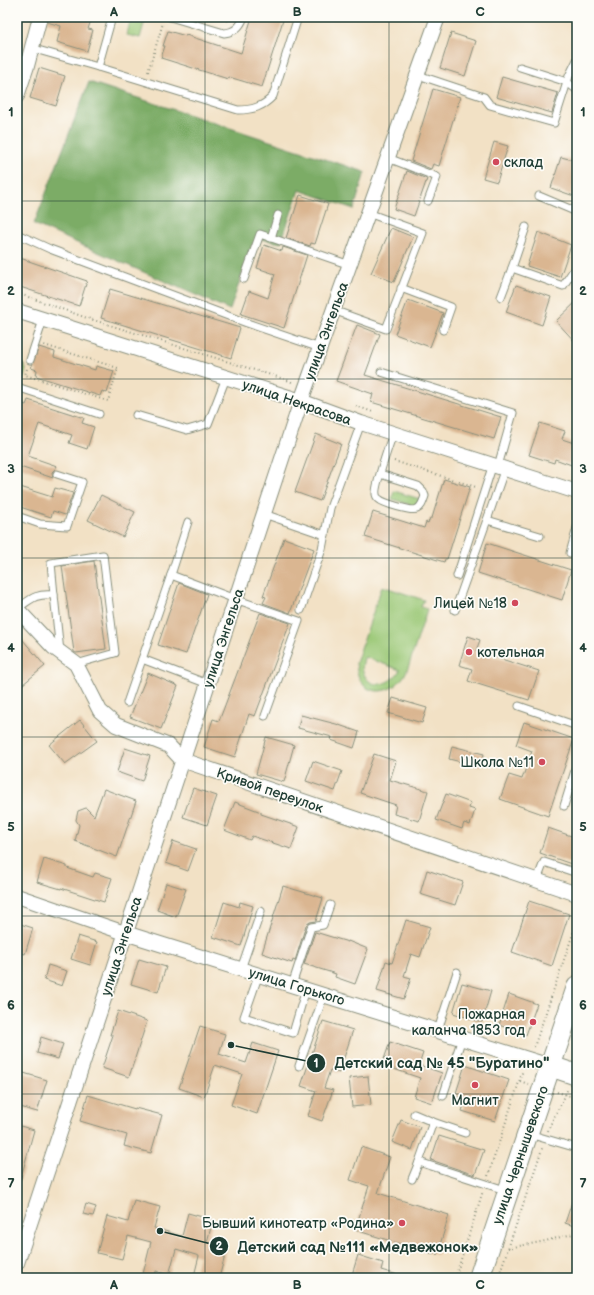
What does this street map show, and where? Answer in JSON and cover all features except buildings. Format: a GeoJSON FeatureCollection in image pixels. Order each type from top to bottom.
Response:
{"type":"FeatureCollection","features":[{"type":"Feature","properties":{"kind":"main road","name":"улица Чернышевского"},"geometry":{"type":"LineString","coordinates":[[479,1278],[508,1191],[537,1136],[543,1088],[569,1018],[577,987]]}},
{"type":"Feature","properties":{"kind":"main road","name":"улица Горького"},"geometry":{"type":"LineString","coordinates":[[550,1066],[575,1074]]}},
{"type":"Feature","properties":{"kind":"street"},"geometry":{"type":"LineString","coordinates":[[17,96],[27,66],[40,17]]}},
{"type":"Feature","properties":{"kind":"street","name":"улица Энгельса"},"geometry":{"type":"LineString","coordinates":[[17,1264],[21,1239],[208,684],[301,401],[438,17]]}},
{"type":"Feature","properties":{"kind":"street","name":"улица Некрасова"},"geometry":{"type":"LineString","coordinates":[[17,311],[301,401],[362,423],[577,492]]}},
{"type":"Feature","properties":{"kind":"street","name":"Кривой переулок"},"geometry":{"type":"LineString","coordinates":[[17,609],[53,647],[76,664],[100,711],[116,724],[169,746],[182,760],[577,894]]}},
{"type":"Feature","properties":{"kind":"street","name":"улица Горького"},"geometry":{"type":"LineString","coordinates":[[17,896],[241,969],[550,1066]]}},
{"type":"Feature","properties":{"kind":"lane"},"geometry":{"type":"LineString","coordinates":[[98,67],[112,17]]}},
{"type":"Feature","properties":{"kind":"lane"},"geometry":{"type":"LineString","coordinates":[[170,17],[224,33],[238,28],[244,17]]}},
{"type":"Feature","properties":{"kind":"lane"},"geometry":{"type":"LineString","coordinates":[[32,48],[238,110],[252,109],[264,104],[273,96],[298,17]]}},
{"type":"Feature","properties":{"kind":"lane"},"geometry":{"type":"LineString","coordinates":[[418,75],[484,97],[490,105],[554,123],[569,76],[577,60]]}},
{"type":"Feature","properties":{"kind":"lane"},"geometry":{"type":"LineString","coordinates":[[520,67],[567,82],[577,90]]}},
{"type":"Feature","properties":{"kind":"lane"},"geometry":{"type":"LineString","coordinates":[[388,158],[437,177],[428,201]]}},
{"type":"Feature","properties":{"kind":"lane"},"geometry":{"type":"LineString","coordinates":[[540,196],[577,212]]}},
{"type":"Feature","properties":{"kind":"lane"},"geometry":{"type":"LineString","coordinates":[[333,310],[386,328],[423,233],[368,213]]}},
{"type":"Feature","properties":{"kind":"lane"},"geometry":{"type":"LineString","coordinates":[[271,238],[278,216]]}},
{"type":"Feature","properties":{"kind":"lane"},"geometry":{"type":"LineString","coordinates":[[501,297],[526,227]]}},
{"type":"Feature","properties":{"kind":"lane"},"geometry":{"type":"LineString","coordinates":[[17,234],[50,249],[247,324],[320,348]]}},
{"type":"Feature","properties":{"kind":"lane"},"geometry":{"type":"LineString","coordinates":[[244,279],[260,234],[350,265]]}},
{"type":"Feature","properties":{"kind":"lane"},"geometry":{"type":"LineString","coordinates":[[512,268],[563,286],[577,265]]}},
{"type":"Feature","properties":{"kind":"lane"},"geometry":{"type":"LineString","coordinates":[[401,288],[452,307],[443,330]]}},
{"type":"Feature","properties":{"kind":"lane"},"geometry":{"type":"LineString","coordinates":[[30,360],[43,320]]}},
{"type":"Feature","properties":{"kind":"lane"},"geometry":{"type":"LineString","coordinates":[[380,372],[513,413],[498,466],[487,520],[455,610]]}},
{"type":"Feature","properties":{"kind":"lane"},"geometry":{"type":"LineString","coordinates":[[136,415],[187,430],[208,424],[226,378]]}},
{"type":"Feature","properties":{"kind":"lane"},"geometry":{"type":"LineString","coordinates":[[17,387],[99,414]]}},
{"type":"Feature","properties":{"kind":"lane"},"geometry":{"type":"LineString","coordinates":[[300,610],[322,549],[330,508],[362,423]]}},
{"type":"Feature","properties":{"kind":"lane"},"geometry":{"type":"LineString","coordinates":[[380,474],[421,488],[425,496],[422,506],[413,510],[380,500],[376,495],[375,492],[380,474],[386,458],[393,433]]}},
{"type":"Feature","properties":{"kind":"lane"},"geometry":{"type":"LineString","coordinates":[[457,576],[485,490],[498,466]]}},
{"type":"Feature","properties":{"kind":"lane"},"geometry":{"type":"LineString","coordinates":[[17,516],[40,524],[68,526],[82,482],[57,474]]}},
{"type":"Feature","properties":{"kind":"lane"},"geometry":{"type":"LineString","coordinates":[[264,514],[325,535]]}},
{"type":"Feature","properties":{"kind":"lane"},"geometry":{"type":"LineString","coordinates":[[487,520],[540,536]]}},
{"type":"Feature","properties":{"kind":"lane"},"geometry":{"type":"LineString","coordinates":[[127,703],[188,522]]}},
{"type":"Feature","properties":{"kind":"lane"},"geometry":{"type":"LineString","coordinates":[[570,553],[577,528]]}},
{"type":"Feature","properties":{"kind":"lane"},"geometry":{"type":"LineString","coordinates":[[60,653],[50,564],[102,555],[115,653],[76,664]]}},
{"type":"Feature","properties":{"kind":"lane"},"geometry":{"type":"LineString","coordinates":[[171,575],[299,621],[265,716]]}},
{"type":"Feature","properties":{"kind":"lane"},"geometry":{"type":"LineString","coordinates":[[17,609],[32,598],[43,594],[54,595]]}},
{"type":"Feature","properties":{"kind":"lane"},"geometry":{"type":"LineString","coordinates":[[142,659],[208,684]]}},
{"type":"Feature","properties":{"kind":"lane"},"geometry":{"type":"LineString","coordinates":[[519,706],[577,726]]}},
{"type":"Feature","properties":{"kind":"lane"},"geometry":{"type":"LineString","coordinates":[[564,806],[577,764]]}},
{"type":"Feature","properties":{"kind":"lane"},"geometry":{"type":"LineString","coordinates":[[537,880],[544,862],[571,871]]}},
{"type":"Feature","properties":{"kind":"lane"},"geometry":{"type":"LineString","coordinates":[[292,985],[310,927],[323,925],[330,905]]}},
{"type":"Feature","properties":{"kind":"lane"},"geometry":{"type":"LineString","coordinates":[[241,969],[261,911]]}},
{"type":"Feature","properties":{"kind":"lane"},"geometry":{"type":"LineString","coordinates":[[438,1030],[457,972]]}},
{"type":"Feature","properties":{"kind":"lane"},"geometry":{"type":"LineString","coordinates":[[259,974],[244,1017],[293,1033],[306,989]]}},
{"type":"Feature","properties":{"kind":"lane"},"geometry":{"type":"LineString","coordinates":[[299,1066],[324,994]]}},
{"type":"Feature","properties":{"kind":"lane"},"geometry":{"type":"LineString","coordinates":[[443,1096],[462,1038]]}},
{"type":"Feature","properties":{"kind":"lane"},"geometry":{"type":"LineString","coordinates":[[414,1114],[465,1133]]}},
{"type":"Feature","properties":{"kind":"lane"},"geometry":{"type":"LineString","coordinates":[[412,1179],[433,1122]]}},
{"type":"Feature","properties":{"kind":"lane"},"geometry":{"type":"LineString","coordinates":[[537,1136],[577,1148]]}},
{"type":"Feature","properties":{"kind":"lane"},"geometry":{"type":"LineString","coordinates":[[419,1162],[508,1191]]}},
{"type":"Feature","properties":{"kind":"path"},"geometry":{"type":"LineString","coordinates":[[145,81],[165,17]]}},
{"type":"Feature","properties":{"kind":"path"},"geometry":{"type":"LineString","coordinates":[[30,360],[25,375],[108,401],[118,368],[36,342]]}},
{"type":"Feature","properties":{"kind":"path"},"geometry":{"type":"LineString","coordinates":[[386,458],[485,490]]}},
{"type":"Feature","properties":{"kind":"path"},"geometry":{"type":"LineString","coordinates":[[455,1278],[526,1059],[534,1047],[577,922]]}},
{"type":"Feature","properties":{"kind":"path"},"geometry":{"type":"LineString","coordinates":[[498,1278],[508,1248],[537,1136],[552,1119],[566,1095],[575,1074]]}},
{"type":"Feature","properties":{"kind":"path"},"geometry":{"type":"LineString","coordinates":[[543,1088],[577,1098]]}},
{"type":"Feature","properties":{"kind":"path"},"geometry":{"type":"LineString","coordinates":[[508,1248],[573,1234],[577,1235]]}},
{"type":"Feature","properties":{"kind":"green space"},"geometry":{"type":"Polygon","coordinates":[[[131,17],[145,20],[140,38],[127,35],[131,17]]]}},
{"type":"Feature","properties":{"kind":"green space"},"geometry":{"type":"Polygon","coordinates":[[[89,82],[365,172],[354,209],[299,190],[281,243],[260,239],[252,245],[230,310],[34,224],[89,82]]]}},
{"type":"Feature","properties":{"kind":"green space"},"geometry":{"type":"Polygon","coordinates":[[[17,343],[22,344],[20,349],[22,350],[18,362],[23,364],[26,369],[24,377],[17,375],[17,343]]]}},
{"type":"Feature","properties":{"kind":"green space"},"geometry":{"type":"Polygon","coordinates":[[[394,491],[420,499],[419,503],[414,506],[392,499],[394,491]]]}},
{"type":"Feature","properties":{"kind":"green space"},"geometry":{"type":"Polygon","coordinates":[[[382,586],[424,600],[421,607],[427,609],[422,625],[407,670],[403,678],[397,684],[382,691],[369,689],[359,678],[356,663],[382,586]],[[365,657],[362,666],[363,672],[372,683],[382,684],[387,682],[400,670],[365,657]]]}},
{"type":"Feature","properties":{"kind":"place","name":"склад"},"geometry":{"type":"Point","coordinates":[496,162]}},
{"type":"Feature","properties":{"kind":"place","name":"Лицей №18"},"geometry":{"type":"Point","coordinates":[515,603]}},
{"type":"Feature","properties":{"kind":"place","name":"котельная"},"geometry":{"type":"Point","coordinates":[469,652]}},
{"type":"Feature","properties":{"kind":"place","name":"Школа №11"},"geometry":{"type":"Point","coordinates":[542,762]}},
{"type":"Feature","properties":{"kind":"place","name":"Пожарная каланча 1853 год"},"geometry":{"type":"Point","coordinates":[533,1022]}},
{"type":"Feature","properties":{"kind":"place","name":"Детский сад № 45 \"Буратино\""},"geometry":{"type":"Point","coordinates":[231,1045]}},
{"type":"Feature","properties":{"kind":"place","name":"Магнит"},"geometry":{"type":"Point","coordinates":[475,1085]}},
{"type":"Feature","properties":{"kind":"place","name":"Бывший кинотеатр «Родина»"},"geometry":{"type":"Point","coordinates":[402,1223]}},
{"type":"Feature","properties":{"kind":"place","name":"Детский сад №111 «Медвежонок»"},"geometry":{"type":"Point","coordinates":[160,1231]}}]}
